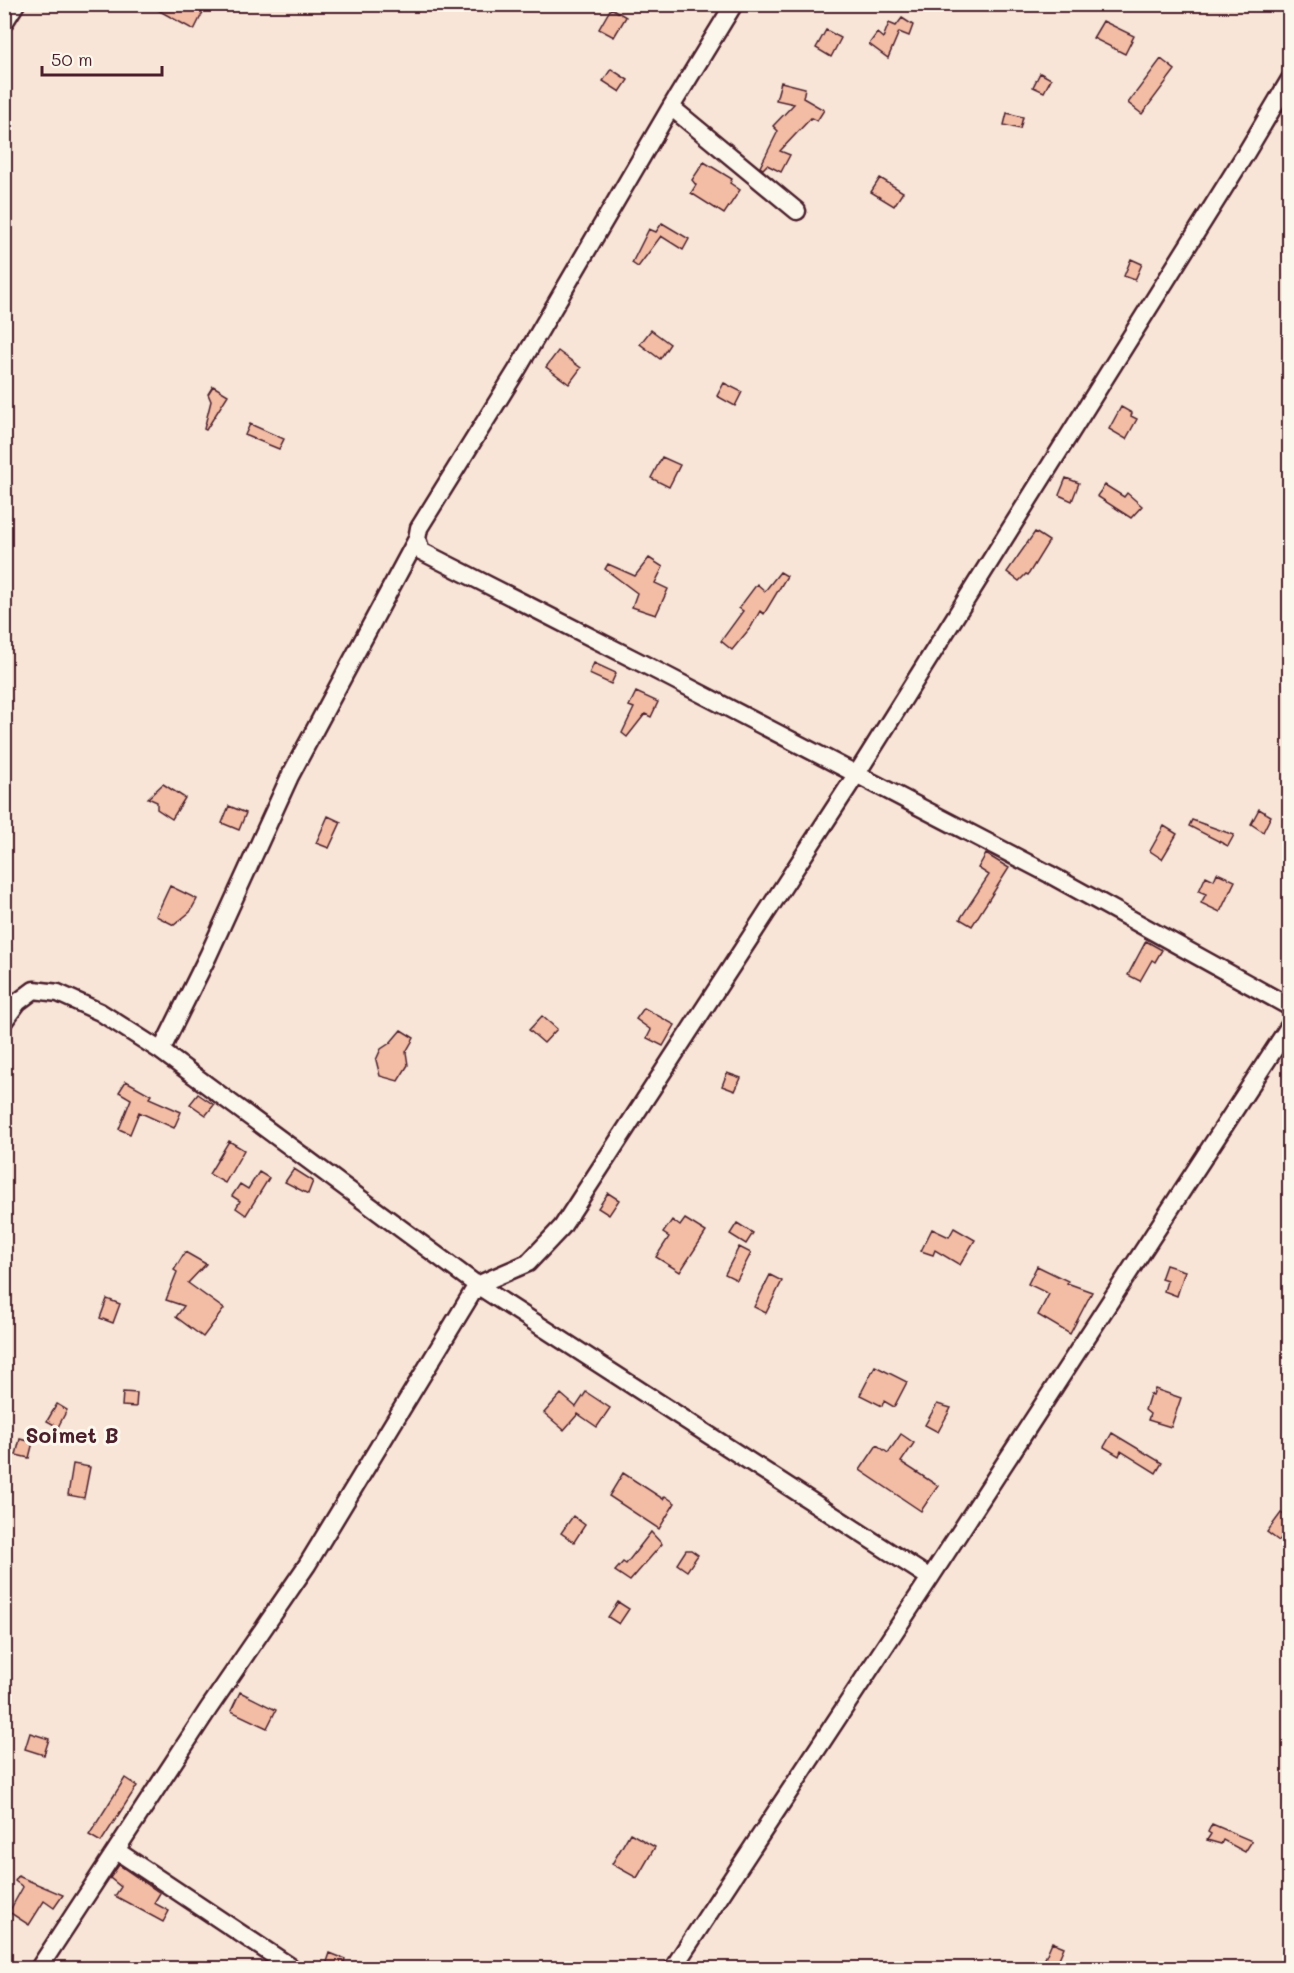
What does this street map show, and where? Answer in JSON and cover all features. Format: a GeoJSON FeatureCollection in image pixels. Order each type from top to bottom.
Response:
{"type":"FeatureCollection","features":[{"type":"Feature","properties":{"kind":"street"},"geometry":{"type":"LineString","coordinates":[[4,23],[16,4]]}},
{"type":"Feature","properties":{"kind":"street"},"geometry":{"type":"LineString","coordinates":[[161,1051],[208,956],[290,776],[417,539],[419,528],[517,370],[734,4]]}},
{"type":"Feature","properties":{"kind":"street"},"geometry":{"type":"LineString","coordinates":[[39,1968],[209,1708],[307,1565],[477,1285],[528,1263],[562,1227],[856,775],[1240,163],[1290,79]]}},
{"type":"Feature","properties":{"kind":"street"},"geometry":{"type":"LineString","coordinates":[[671,107],[797,211]]}},
{"type":"Feature","properties":{"kind":"street"},"geometry":{"type":"LineString","coordinates":[[417,539],[421,551],[1049,874],[1290,1006]]}},
{"type":"Feature","properties":{"kind":"street"},"geometry":{"type":"LineString","coordinates":[[4,1021],[18,1002],[34,990],[58,993],[100,1012],[161,1051],[477,1285],[930,1578]]}},
{"type":"Feature","properties":{"kind":"street"},"geometry":{"type":"LineString","coordinates":[[673,1968],[1290,1024]]}},
{"type":"Feature","properties":{"kind":"street"},"geometry":{"type":"LineString","coordinates":[[117,1851],[291,1967]]}},
{"type":"Feature","properties":{"kind":"building"},"geometry":{"type":"Polygon","coordinates":[[[147,4],[207,4],[194,30],[147,4]]]}},
{"type":"Feature","properties":{"kind":"building"},"geometry":{"type":"Polygon","coordinates":[[[611,8],[626,17],[614,37],[599,29],[611,8]]]}},
{"type":"Feature","properties":{"kind":"building"},"geometry":{"type":"Polygon","coordinates":[[[902,18],[913,25],[909,36],[899,32],[888,58],[869,44],[877,33],[883,38],[889,23],[896,26],[902,18]]]}},
{"type":"Feature","properties":{"kind":"building"},"geometry":{"type":"Polygon","coordinates":[[[1103,21],[1134,36],[1125,54],[1093,38],[1103,21]]]}},
{"type":"Feature","properties":{"kind":"building"},"geometry":{"type":"Polygon","coordinates":[[[826,30],[841,38],[831,57],[816,48],[826,30]]]}},
{"type":"Feature","properties":{"kind":"building"},"geometry":{"type":"Polygon","coordinates":[[[1161,59],[1175,70],[1142,114],[1128,103],[1161,59]]]}},
{"type":"Feature","properties":{"kind":"building"},"geometry":{"type":"Polygon","coordinates":[[[611,69],[628,80],[620,92],[603,81],[611,69]]]}},
{"type":"Feature","properties":{"kind":"building"},"geometry":{"type":"Polygon","coordinates":[[[1040,73],[1051,79],[1044,92],[1033,87],[1040,73]]]}},
{"type":"Feature","properties":{"kind":"building"},"geometry":{"type":"Polygon","coordinates":[[[781,82],[805,88],[803,98],[824,110],[817,121],[811,118],[780,151],[790,155],[781,172],[767,165],[763,169],[760,167],[778,131],[773,126],[794,104],[776,100],[781,82]]]}},
{"type":"Feature","properties":{"kind":"building"},"geometry":{"type":"Polygon","coordinates":[[[1007,113],[1023,117],[1020,129],[1004,125],[1007,113]]]}},
{"type":"Feature","properties":{"kind":"building"},"geometry":{"type":"Polygon","coordinates":[[[704,162],[732,179],[730,183],[740,190],[724,214],[691,193],[696,185],[692,180],[704,162]]]}},
{"type":"Feature","properties":{"kind":"building"},"geometry":{"type":"Polygon","coordinates":[[[880,178],[903,192],[894,206],[871,192],[880,178]]]}},
{"type":"Feature","properties":{"kind":"building"},"geometry":{"type":"Polygon","coordinates":[[[662,223],[689,239],[683,250],[661,236],[638,267],[632,263],[649,229],[656,232],[662,223]]]}},
{"type":"Feature","properties":{"kind":"building"},"geometry":{"type":"Polygon","coordinates":[[[1131,259],[1142,264],[1135,280],[1124,276],[1131,259]]]}},
{"type":"Feature","properties":{"kind":"building"},"geometry":{"type":"Polygon","coordinates":[[[651,330],[670,344],[660,359],[640,344],[651,330]]]}},
{"type":"Feature","properties":{"kind":"building"},"geometry":{"type":"Polygon","coordinates":[[[558,351],[581,368],[569,384],[546,367],[558,351]]]}},
{"type":"Feature","properties":{"kind":"building"},"geometry":{"type":"Polygon","coordinates":[[[724,383],[742,392],[735,406],[717,396],[724,383]]]}},
{"type":"Feature","properties":{"kind":"building"},"geometry":{"type":"Polygon","coordinates":[[[213,386],[228,395],[206,430],[204,429],[211,401],[208,394],[213,386]]]}},
{"type":"Feature","properties":{"kind":"building"},"geometry":{"type":"Polygon","coordinates":[[[1121,407],[1137,419],[1126,439],[1109,429],[1121,407]]]}},
{"type":"Feature","properties":{"kind":"building"},"geometry":{"type":"Polygon","coordinates":[[[250,424],[284,439],[279,449],[245,435],[250,424]]]}},
{"type":"Feature","properties":{"kind":"building"},"geometry":{"type":"Polygon","coordinates":[[[662,457],[680,465],[669,487],[651,478],[662,457]]]}},
{"type":"Feature","properties":{"kind":"building"},"geometry":{"type":"Polygon","coordinates":[[[1066,478],[1079,483],[1072,501],[1059,495],[1066,478]]]}},
{"type":"Feature","properties":{"kind":"building"},"geometry":{"type":"Polygon","coordinates":[[[1105,485],[1124,497],[1127,493],[1142,506],[1131,518],[1097,496],[1105,485]]]}},
{"type":"Feature","properties":{"kind":"building"},"geometry":{"type":"Polygon","coordinates":[[[1035,532],[1049,541],[1028,575],[1026,574],[1019,581],[1007,572],[1035,532]]]}},
{"type":"Feature","properties":{"kind":"building"},"geometry":{"type":"Polygon","coordinates":[[[649,558],[663,567],[655,583],[668,589],[656,615],[632,607],[637,593],[605,569],[608,564],[635,576],[649,558]]]}},
{"type":"Feature","properties":{"kind":"building"},"geometry":{"type":"Polygon","coordinates":[[[780,572],[787,576],[764,614],[760,611],[751,627],[732,650],[721,641],[743,611],[739,608],[757,584],[765,591],[780,572]]]}},
{"type":"Feature","properties":{"kind":"building"},"geometry":{"type":"Polygon","coordinates":[[[594,663],[616,673],[611,684],[589,674],[594,663]]]}},
{"type":"Feature","properties":{"kind":"building"},"geometry":{"type":"Polygon","coordinates":[[[636,692],[658,702],[651,717],[645,714],[627,737],[622,733],[634,708],[629,706],[636,692]]]}},
{"type":"Feature","properties":{"kind":"building"},"geometry":{"type":"Polygon","coordinates":[[[163,784],[185,798],[172,819],[157,809],[157,802],[148,798],[163,784]]]}},
{"type":"Feature","properties":{"kind":"building"},"geometry":{"type":"Polygon","coordinates":[[[229,806],[246,813],[239,830],[222,823],[229,806]]]}},
{"type":"Feature","properties":{"kind":"building"},"geometry":{"type":"Polygon","coordinates":[[[1259,809],[1271,816],[1263,832],[1251,824],[1259,809]]]}},
{"type":"Feature","properties":{"kind":"building"},"geometry":{"type":"Polygon","coordinates":[[[328,816],[341,822],[329,848],[316,843],[328,816]]]}},
{"type":"Feature","properties":{"kind":"building"},"geometry":{"type":"Polygon","coordinates":[[[1192,820],[1234,835],[1228,846],[1189,826],[1192,820]]]}},
{"type":"Feature","properties":{"kind":"building"},"geometry":{"type":"Polygon","coordinates":[[[1164,826],[1177,834],[1162,859],[1150,851],[1164,826]]]}},
{"type":"Feature","properties":{"kind":"building"},"geometry":{"type":"Polygon","coordinates":[[[986,854],[1009,868],[972,926],[960,919],[989,875],[978,868],[986,854]]]}},
{"type":"Feature","properties":{"kind":"building"},"geometry":{"type":"Polygon","coordinates":[[[1217,873],[1235,881],[1220,912],[1201,903],[1206,894],[1199,891],[1206,876],[1214,880],[1217,873]]]}},
{"type":"Feature","properties":{"kind":"building"},"geometry":{"type":"Polygon","coordinates":[[[170,886],[197,899],[190,912],[174,925],[156,916],[170,886]]]}},
{"type":"Feature","properties":{"kind":"building"},"geometry":{"type":"Polygon","coordinates":[[[1146,941],[1162,950],[1155,962],[1152,960],[1140,981],[1128,975],[1146,941]]]}},
{"type":"Feature","properties":{"kind":"building"},"geometry":{"type":"Polygon","coordinates":[[[644,1008],[675,1025],[663,1046],[647,1038],[651,1030],[636,1019],[644,1008]]]}},
{"type":"Feature","properties":{"kind":"building"},"geometry":{"type":"Polygon","coordinates":[[[542,1016],[557,1029],[544,1043],[529,1030],[542,1016]]]}},
{"type":"Feature","properties":{"kind":"building"},"geometry":{"type":"Polygon","coordinates":[[[401,1030],[414,1038],[406,1052],[408,1065],[398,1081],[380,1076],[376,1060],[381,1049],[390,1043],[401,1030]]]}},
{"type":"Feature","properties":{"kind":"building"},"geometry":{"type":"Polygon","coordinates":[[[727,1073],[741,1078],[735,1091],[722,1086],[727,1073]]]}},
{"type":"Feature","properties":{"kind":"building"},"geometry":{"type":"Polygon","coordinates":[[[126,1081],[151,1095],[149,1098],[181,1112],[174,1128],[139,1112],[130,1134],[119,1129],[131,1099],[119,1092],[126,1081]]]}},
{"type":"Feature","properties":{"kind":"building"},"geometry":{"type":"Polygon","coordinates":[[[198,1094],[214,1105],[206,1115],[190,1104],[198,1094]]]}},
{"type":"Feature","properties":{"kind":"building"},"geometry":{"type":"Polygon","coordinates":[[[229,1141],[244,1150],[225,1183],[209,1174],[229,1141]]]}},
{"type":"Feature","properties":{"kind":"building"},"geometry":{"type":"Polygon","coordinates":[[[294,1169],[313,1181],[308,1194],[285,1182],[294,1169]]]}},
{"type":"Feature","properties":{"kind":"building"},"geometry":{"type":"Polygon","coordinates":[[[259,1172],[269,1178],[246,1215],[236,1208],[240,1201],[232,1196],[240,1184],[248,1189],[259,1172]]]}},
{"type":"Feature","properties":{"kind":"building"},"geometry":{"type":"Polygon","coordinates":[[[608,1193],[619,1200],[609,1215],[598,1208],[608,1193]]]}},
{"type":"Feature","properties":{"kind":"building"},"geometry":{"type":"Polygon","coordinates":[[[685,1219],[706,1232],[680,1272],[656,1257],[669,1237],[663,1233],[672,1220],[680,1226],[685,1219]]]}},
{"type":"Feature","properties":{"kind":"building"},"geometry":{"type":"Polygon","coordinates":[[[737,1223],[753,1233],[746,1244],[730,1234],[737,1223]]]}},
{"type":"Feature","properties":{"kind":"building"},"geometry":{"type":"Polygon","coordinates":[[[954,1228],[975,1240],[960,1265],[935,1250],[933,1255],[921,1251],[932,1229],[949,1237],[954,1228]]]}},
{"type":"Feature","properties":{"kind":"building"},"geometry":{"type":"Polygon","coordinates":[[[739,1247],[751,1253],[737,1280],[725,1274],[739,1247]]]}},
{"type":"Feature","properties":{"kind":"building"},"geometry":{"type":"Polygon","coordinates":[[[185,1252],[206,1264],[188,1283],[224,1309],[203,1337],[176,1317],[184,1306],[166,1300],[177,1272],[174,1270],[185,1252]]]}},
{"type":"Feature","properties":{"kind":"building"},"geometry":{"type":"Polygon","coordinates":[[[1166,1265],[1185,1271],[1177,1296],[1164,1291],[1167,1281],[1161,1279],[1166,1265]]]}},
{"type":"Feature","properties":{"kind":"building"},"geometry":{"type":"Polygon","coordinates":[[[1037,1266],[1068,1281],[1067,1283],[1092,1292],[1070,1334],[1038,1315],[1049,1294],[1028,1284],[1037,1266]]]}},
{"type":"Feature","properties":{"kind":"building"},"geometry":{"type":"Polygon","coordinates":[[[770,1275],[782,1281],[766,1313],[754,1307],[770,1275]]]}},
{"type":"Feature","properties":{"kind":"building"},"geometry":{"type":"Polygon","coordinates":[[[107,1299],[120,1304],[113,1323],[100,1318],[107,1299]]]}},
{"type":"Feature","properties":{"kind":"building"},"geometry":{"type":"Polygon","coordinates":[[[875,1366],[907,1382],[894,1407],[884,1401],[882,1406],[860,1395],[875,1366]]]}},
{"type":"Feature","properties":{"kind":"building"},"geometry":{"type":"Polygon","coordinates":[[[1155,1389],[1181,1398],[1171,1427],[1148,1420],[1150,1414],[1145,1410],[1150,1394],[1153,1395],[1155,1389]]]}},
{"type":"Feature","properties":{"kind":"building"},"geometry":{"type":"Polygon","coordinates":[[[123,1392],[137,1393],[136,1407],[122,1406],[123,1392]]]}},
{"type":"Feature","properties":{"kind":"building"},"geometry":{"type":"Polygon","coordinates":[[[586,1392],[610,1408],[597,1427],[578,1414],[564,1430],[544,1413],[561,1394],[576,1407],[586,1392]]]}},
{"type":"Feature","properties":{"kind":"building"},"geometry":{"type":"Polygon","coordinates":[[[57,1404],[67,1410],[58,1427],[47,1421],[57,1404]]]}},
{"type":"Feature","properties":{"kind":"building"},"geometry":{"type":"Polygon","coordinates":[[[937,1404],[951,1408],[938,1432],[925,1425],[937,1404]]]}},
{"type":"Feature","properties":{"kind":"building"},"geometry":{"type":"Polygon","coordinates":[[[1112,1433],[1162,1463],[1156,1473],[1121,1451],[1119,1456],[1104,1447],[1112,1433]]]}},
{"type":"Feature","properties":{"kind":"building"},"geometry":{"type":"Polygon","coordinates":[[[901,1434],[914,1443],[901,1462],[938,1486],[921,1511],[860,1470],[877,1445],[888,1453],[901,1434]]]}},
{"type":"Feature","properties":{"kind":"building"},"geometry":{"type":"Polygon","coordinates":[[[20,1439],[33,1442],[29,1458],[16,1455],[20,1439]]]}},
{"type":"Feature","properties":{"kind":"building"},"geometry":{"type":"Polygon","coordinates":[[[73,1464],[90,1467],[84,1498],[68,1495],[73,1464]]]}},
{"type":"Feature","properties":{"kind":"building"},"geometry":{"type":"Polygon","coordinates":[[[623,1473],[663,1499],[665,1496],[675,1503],[659,1529],[609,1496],[623,1473]]]}},
{"type":"Feature","properties":{"kind":"building"},"geometry":{"type":"Polygon","coordinates":[[[1281,1513],[1290,1519],[1290,1526],[1279,1541],[1267,1532],[1281,1513]]]}},
{"type":"Feature","properties":{"kind":"building"},"geometry":{"type":"Polygon","coordinates":[[[573,1516],[585,1525],[574,1542],[561,1533],[573,1516]]]}},
{"type":"Feature","properties":{"kind":"building"},"geometry":{"type":"Polygon","coordinates":[[[651,1532],[662,1544],[630,1581],[615,1571],[623,1562],[626,1564],[651,1532]]]}},
{"type":"Feature","properties":{"kind":"building"},"geometry":{"type":"Polygon","coordinates":[[[686,1550],[691,1550],[698,1555],[687,1571],[677,1564],[686,1550]]]}},
{"type":"Feature","properties":{"kind":"building"},"geometry":{"type":"Polygon","coordinates":[[[618,1602],[629,1609],[619,1624],[608,1617],[618,1602]]]}},
{"type":"Feature","properties":{"kind":"building"},"geometry":{"type":"Polygon","coordinates":[[[240,1692],[276,1710],[267,1728],[231,1711],[240,1692]]]}},
{"type":"Feature","properties":{"kind":"building"},"geometry":{"type":"Polygon","coordinates":[[[30,1733],[49,1739],[44,1755],[25,1749],[30,1733]]]}},
{"type":"Feature","properties":{"kind":"building"},"geometry":{"type":"Polygon","coordinates":[[[125,1778],[137,1786],[101,1842],[89,1835],[125,1778]]]}},
{"type":"Feature","properties":{"kind":"building"},"geometry":{"type":"Polygon","coordinates":[[[1212,1824],[1252,1841],[1245,1852],[1223,1840],[1221,1844],[1207,1840],[1211,1834],[1208,1832],[1212,1824]]]}},
{"type":"Feature","properties":{"kind":"building"},"geometry":{"type":"Polygon","coordinates":[[[630,1833],[655,1847],[637,1878],[612,1864],[630,1833]]]}},
{"type":"Feature","properties":{"kind":"building"},"geometry":{"type":"Polygon","coordinates":[[[119,1865],[160,1893],[154,1903],[169,1911],[163,1922],[115,1896],[121,1887],[110,1878],[119,1865]]]}},
{"type":"Feature","properties":{"kind":"building"},"geometry":{"type":"Polygon","coordinates":[[[18,1876],[63,1895],[54,1908],[44,1901],[29,1925],[9,1912],[23,1887],[15,1881],[18,1876]]]}},
{"type":"Feature","properties":{"kind":"building"},"geometry":{"type":"Polygon","coordinates":[[[1052,1942],[1064,1947],[1055,1968],[1041,1968],[1052,1942]]]}},
{"type":"Feature","properties":{"kind":"building"},"geometry":{"type":"Polygon","coordinates":[[[330,1953],[345,1959],[342,1968],[325,1968],[330,1953]]]}},
{"type":"Feature","properties":{"kind":"district","name":"Soimet B"},"geometry":{"type":"Point","coordinates":[72,1436]}}]}
